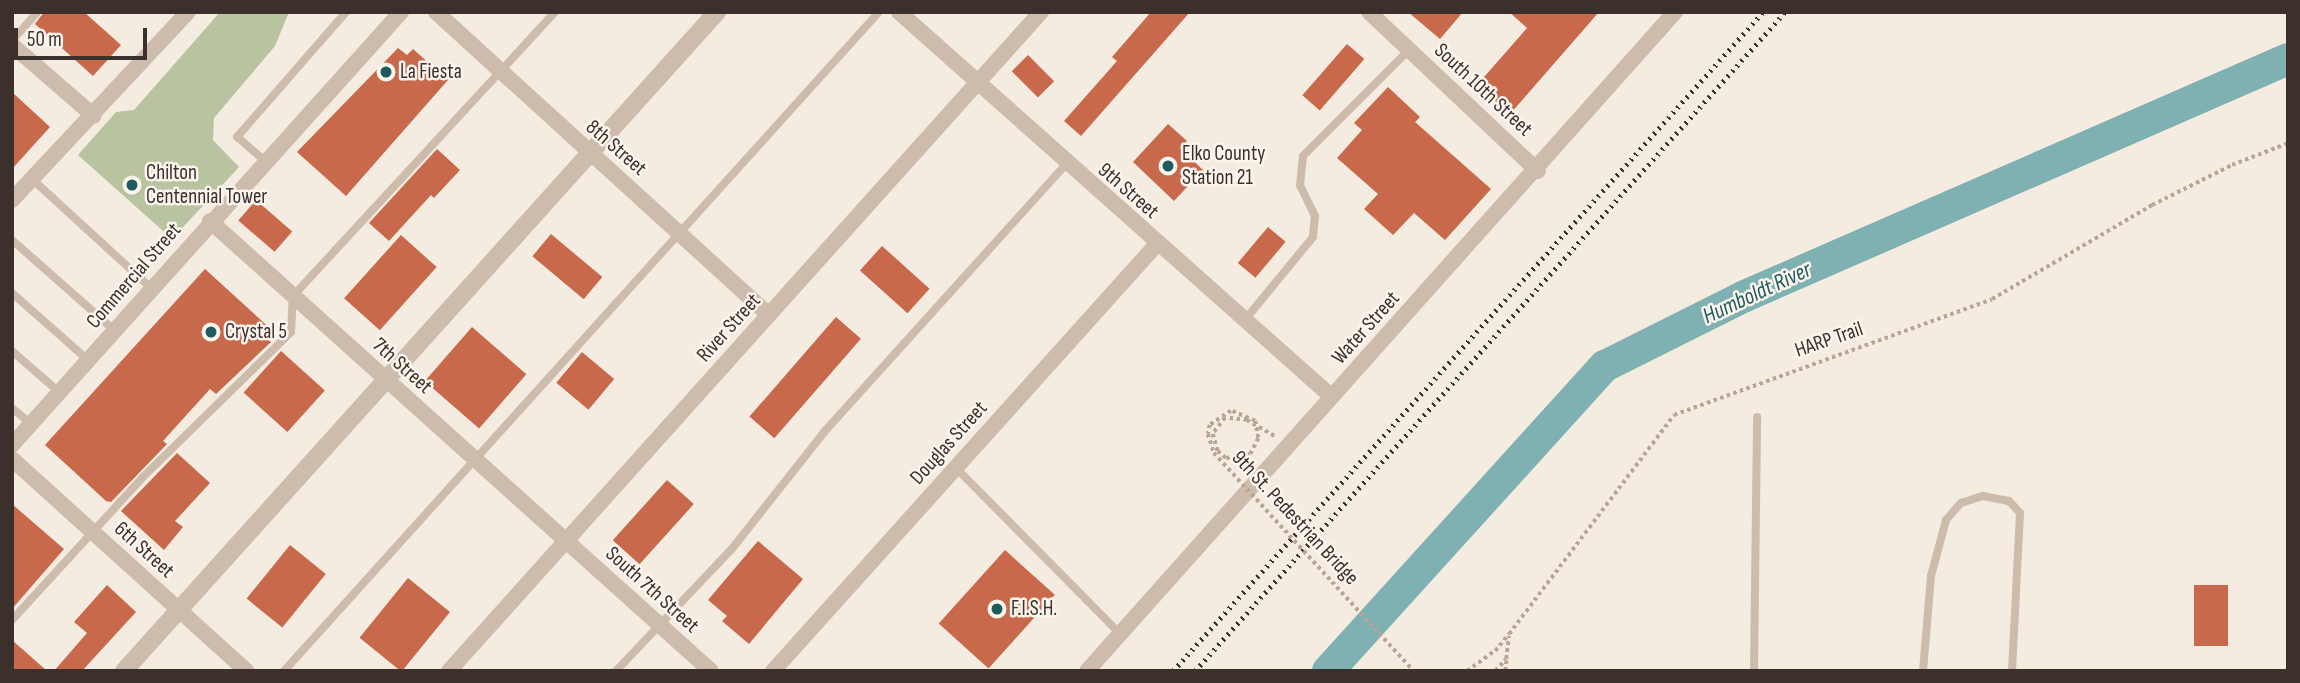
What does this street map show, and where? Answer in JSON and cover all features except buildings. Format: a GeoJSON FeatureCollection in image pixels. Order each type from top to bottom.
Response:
{"type":"FeatureCollection","features":[{"type":"Feature","properties":{"kind":"street"},"geometry":{"type":"LineString","coordinates":[[12,201],[188,12]]}},
{"type":"Feature","properties":{"kind":"street","name":"Commercial Street"},"geometry":{"type":"LineString","coordinates":[[12,445],[210,221],[401,12]]}},
{"type":"Feature","properties":{"kind":"street","name":"8th Street"},"geometry":{"type":"LineString","coordinates":[[436,12],[589,154],[680,231],[769,315]]}},
{"type":"Feature","properties":{"kind":"street"},"geometry":{"type":"LineString","coordinates":[[124,671],[717,12]]}},
{"type":"Feature","properties":{"kind":"street","name":"9th Street"},"geometry":{"type":"LineString","coordinates":[[899,12],[1066,164],[1332,397]]}},
{"type":"Feature","properties":{"kind":"street","name":"River Street"},"geometry":{"type":"LineString","coordinates":[[449,671],[1041,12]]}},
{"type":"Feature","properties":{"kind":"street","name":"Water Street"},"geometry":{"type":"LineString","coordinates":[[1087,671],[1538,171],[1675,12]]}},
{"type":"Feature","properties":{"kind":"street","name":"South 10th Street"},"geometry":{"type":"LineString","coordinates":[[1372,13],[1538,171]]}},
{"type":"Feature","properties":{"kind":"street"},"geometry":{"type":"LineString","coordinates":[[12,43],[94,116]]}},
{"type":"Feature","properties":{"kind":"street","name":"7th Street"},"geometry":{"type":"LineString","coordinates":[[210,221],[566,541]]}},
{"type":"Feature","properties":{"kind":"street","name":"Douglas Street"},"geometry":{"type":"LineString","coordinates":[[773,671],[1157,244]]}},
{"type":"Feature","properties":{"kind":"street","name":"6th Street"},"geometry":{"type":"LineString","coordinates":[[12,459],[247,671]]}},
{"type":"Feature","properties":{"kind":"street","name":"South 7th Street"},"geometry":{"type":"LineString","coordinates":[[566,541],[711,671]]}},
{"type":"Feature","properties":{"kind":"lane"},"geometry":{"type":"LineString","coordinates":[[12,43],[37,12]]}},
{"type":"Feature","properties":{"kind":"lane"},"geometry":{"type":"LineString","coordinates":[[265,161],[237,136],[346,12]]}},
{"type":"Feature","properties":{"kind":"lane"},"geometry":{"type":"LineString","coordinates":[[12,620],[92,532],[291,332],[293,296],[502,73],[555,12]]}},
{"type":"Feature","properties":{"kind":"lane"},"geometry":{"type":"LineString","coordinates":[[284,671],[879,12]]}},
{"type":"Feature","properties":{"kind":"lane"},"geometry":{"type":"LineString","coordinates":[[1244,321],[1313,237],[1315,216],[1300,185],[1303,156],[1409,50]]}},
{"type":"Feature","properties":{"kind":"lane"},"geometry":{"type":"LineString","coordinates":[[616,671],[731,550],[825,431],[1066,164]]}},
{"type":"Feature","properties":{"kind":"lane"},"geometry":{"type":"LineString","coordinates":[[32,179],[151,288]]}},
{"type":"Feature","properties":{"kind":"lane"},"geometry":{"type":"LineString","coordinates":[[12,240],[114,331]]}},
{"type":"Feature","properties":{"kind":"lane"},"geometry":{"type":"LineString","coordinates":[[12,293],[88,359]]}},
{"type":"Feature","properties":{"kind":"lane"},"geometry":{"type":"LineString","coordinates":[[12,351],[59,392]]}},
{"type":"Feature","properties":{"kind":"lane"},"geometry":{"type":"LineString","coordinates":[[12,408],[31,424]]}},
{"type":"Feature","properties":{"kind":"lane"},"geometry":{"type":"LineString","coordinates":[[1754,671],[1757,417]]}},
{"type":"Feature","properties":{"kind":"lane"},"geometry":{"type":"LineString","coordinates":[[955,467],[1121,634]]}},
{"type":"Feature","properties":{"kind":"lane"},"geometry":{"type":"LineString","coordinates":[[1923,671],[1931,576],[1946,520],[1961,503],[1983,496],[2008,501],[2020,513],[2012,671]]}},
{"type":"Feature","properties":{"kind":"path","name":"HARP Trail"},"geometry":{"type":"LineString","coordinates":[[1466,671],[1495,651],[1509,634],[1674,415],[1992,299],[2152,205],[2232,165],[2288,144]]}},
{"type":"Feature","properties":{"kind":"path","name":"9th St. Pedestrian Bridge"},"geometry":{"type":"LineString","coordinates":[[1276,437],[1247,420],[1225,418],[1213,435],[1218,451],[1226,457],[1250,454],[1258,438],[1255,421],[1231,411],[1210,425],[1209,443],[1214,453],[1414,671]]}},
{"type":"Feature","properties":{"kind":"path"},"geometry":{"type":"LineString","coordinates":[[1505,671],[1509,634]]}},
{"type":"Feature","properties":{"kind":"path"},"geometry":{"type":"LineString","coordinates":[[1495,671],[1506,659]]}},
{"type":"Feature","properties":{"kind":"green space"},"geometry":{"type":"Polygon","coordinates":[[[220,12],[289,12],[275,46],[214,118],[213,140],[239,167],[172,239],[78,155],[116,112],[134,110],[220,12]]]}},
{"type":"Feature","properties":{"kind":"waterway","name":"Humboldt River"},"geometry":{"type":"LineString","coordinates":[[1328,671],[1605,366],[1745,296],[2288,59]]}},
{"type":"Feature","properties":{"kind":"railway"},"geometry":{"type":"LineString","coordinates":[[1173,671],[1763,12]]}},
{"type":"Feature","properties":{"kind":"railway"},"geometry":{"type":"LineString","coordinates":[[1195,671],[1785,12]]}},
{"type":"Feature","properties":{"kind":"place","name":"La Fiesta"},"geometry":{"type":"Point","coordinates":[386,72]}},
{"type":"Feature","properties":{"kind":"place","name":"Elko County Station 21"},"geometry":{"type":"Point","coordinates":[1168,166]}},
{"type":"Feature","properties":{"kind":"place","name":"Chilton Centennial Tower"},"geometry":{"type":"Point","coordinates":[132,185]}},
{"type":"Feature","properties":{"kind":"place","name":"Crystal 5"},"geometry":{"type":"Point","coordinates":[211,332]}},
{"type":"Feature","properties":{"kind":"place","name":"F.I.S.H."},"geometry":{"type":"Point","coordinates":[997,609]}}]}
